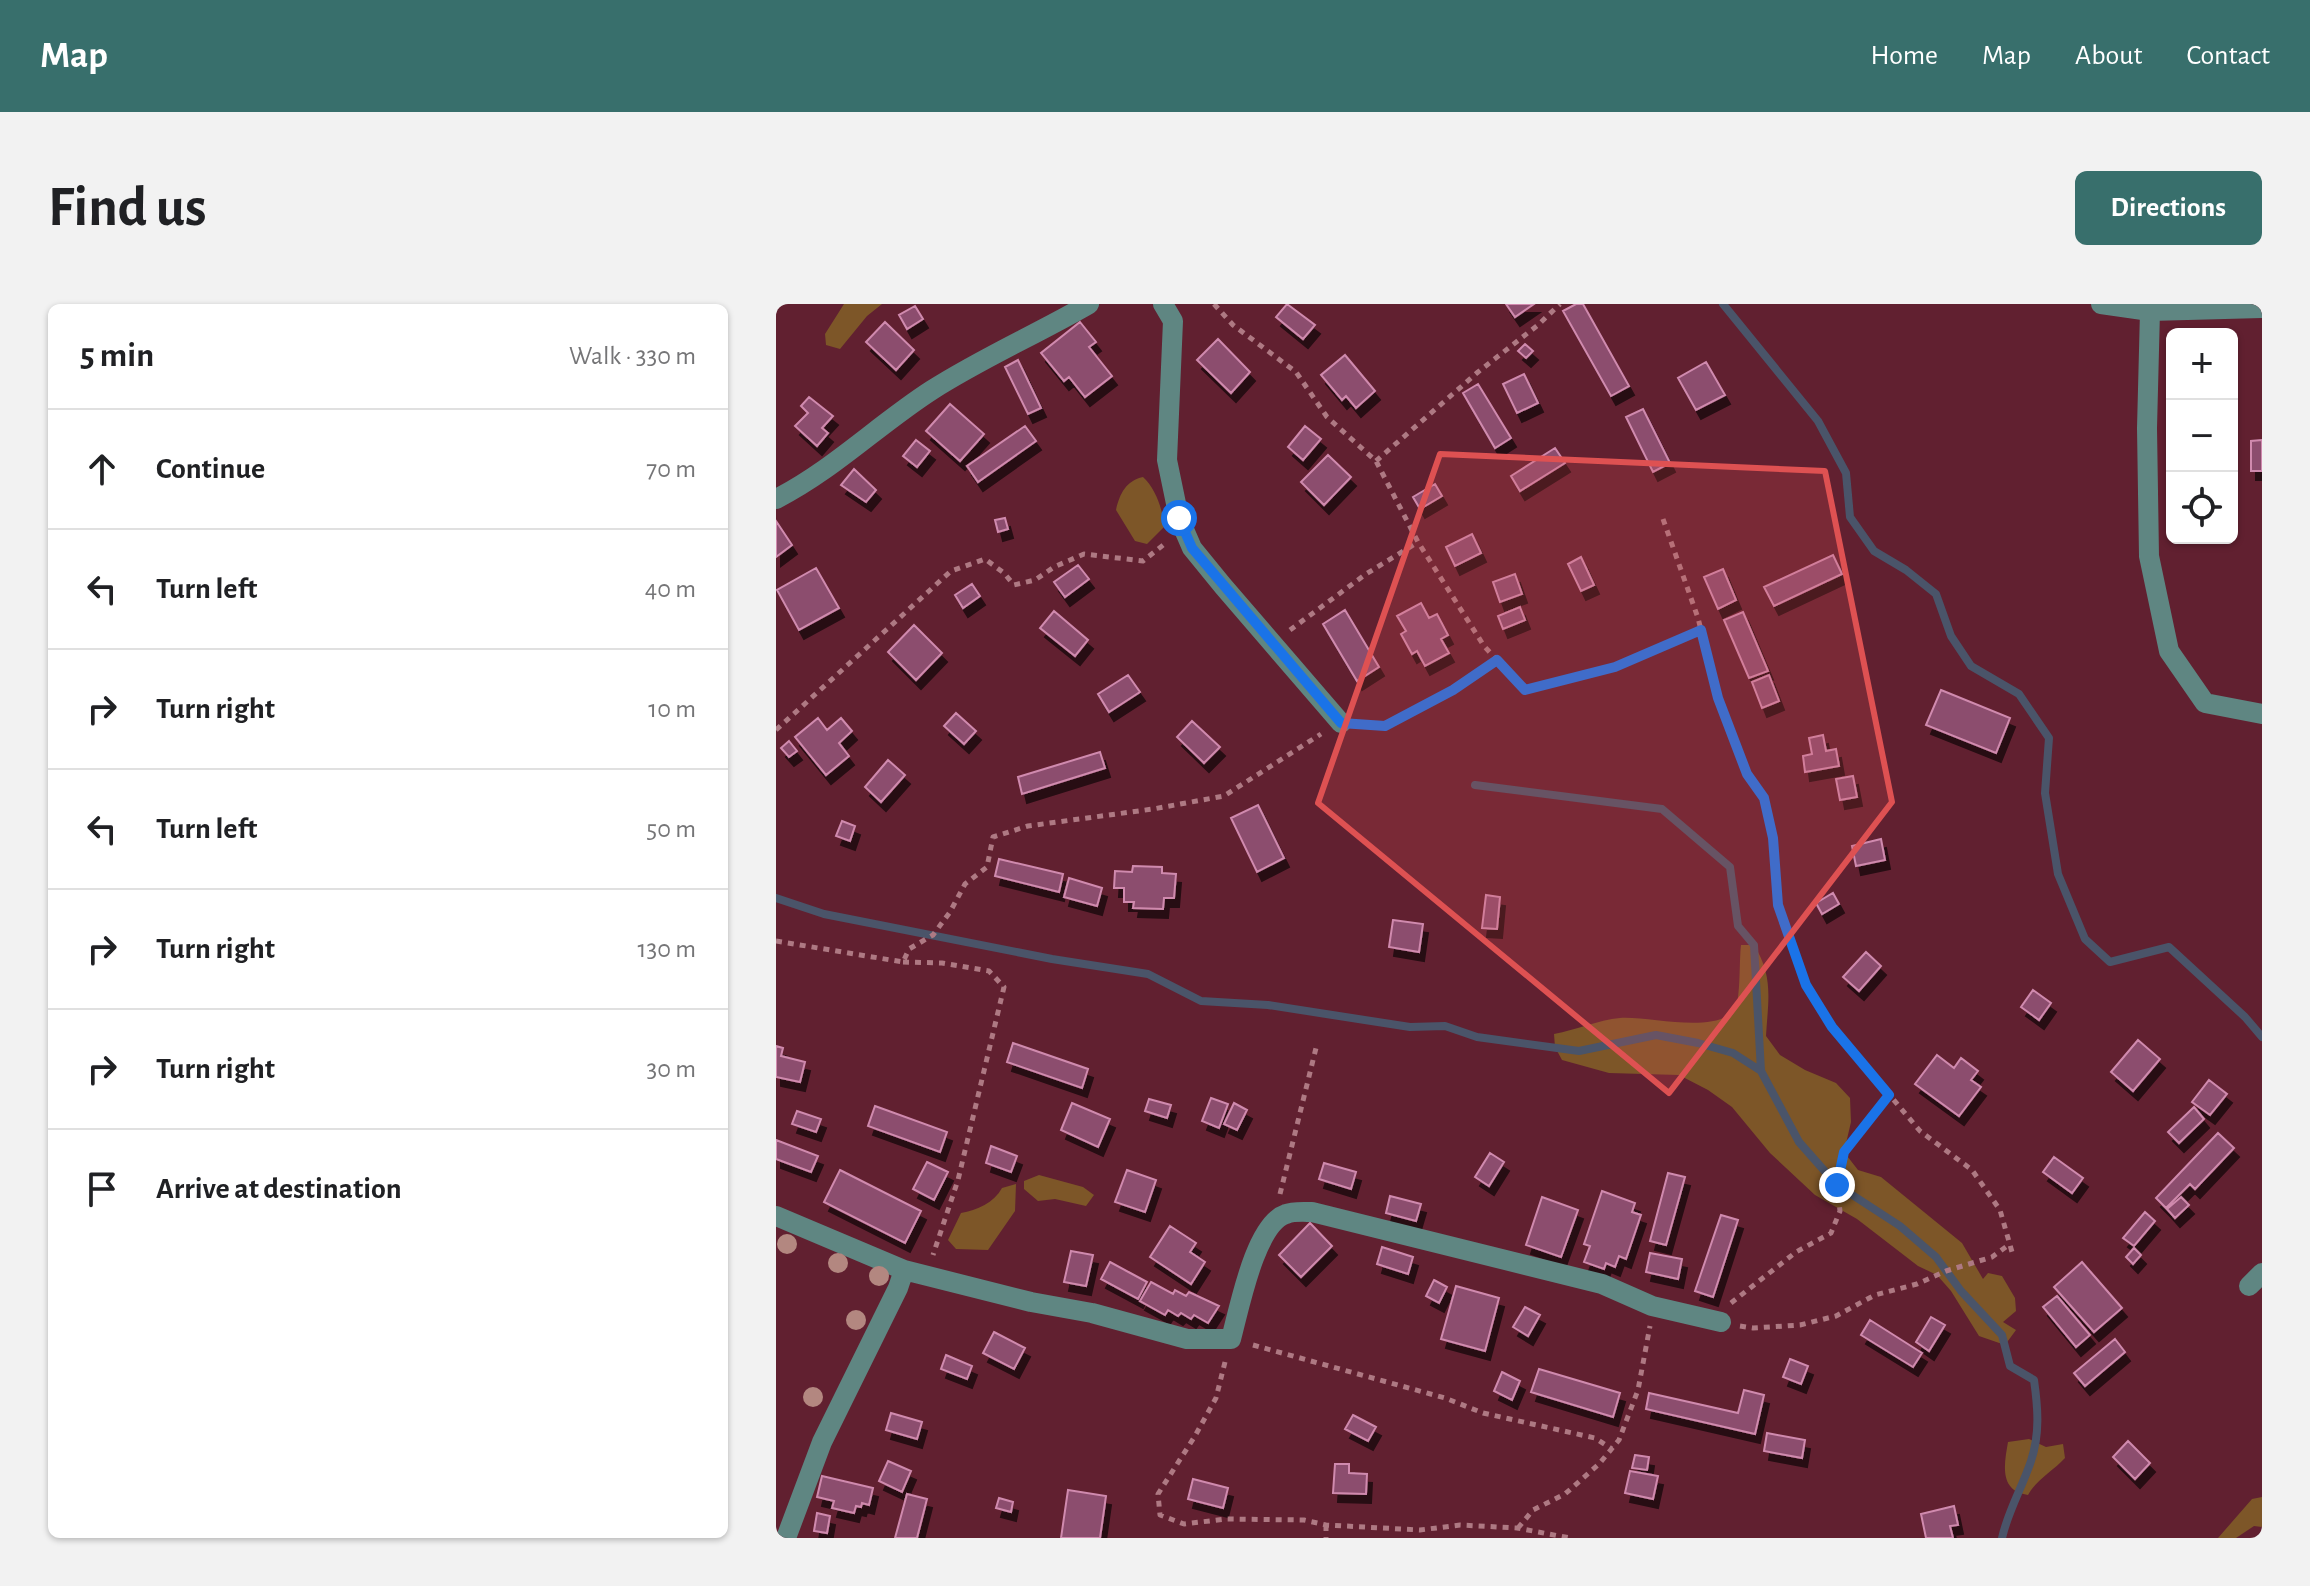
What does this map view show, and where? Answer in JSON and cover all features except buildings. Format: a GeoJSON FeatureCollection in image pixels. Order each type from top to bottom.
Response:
{"type":"FeatureCollection","features":[{"type":"Feature","properties":{"kind":"street"},"geometry":{"type":"LineString","coordinates":[[776,499],[805,484],[878,427],[934,389],[1089,304]]}},
{"type":"Feature","properties":{"kind":"street"},"geometry":{"type":"LineString","coordinates":[[1163,304],[1173,321],[1167,460],[1179,518],[1192,548],[1341,723]]}},
{"type":"Feature","properties":{"kind":"street"},"geometry":{"type":"LineString","coordinates":[[2101,304],[2150,311],[2262,308]]}},
{"type":"Feature","properties":{"kind":"street"},"geometry":{"type":"LineString","coordinates":[[2150,311],[2147,428],[2149,556],[2169,651],[2205,703],[2262,714]]}},
{"type":"Feature","properties":{"kind":"street"},"geometry":{"type":"LineString","coordinates":[[776,1216],[904,1270],[1146,1326],[1187,1339],[1231,1339],[1255,1256],[1269,1228],[1285,1214],[1312,1212],[1602,1284],[1652,1306],[1721,1322]]}},
{"type":"Feature","properties":{"kind":"street"},"geometry":{"type":"LineString","coordinates":[[786,1538],[822,1442],[904,1270]]}},
{"type":"Feature","properties":{"kind":"path"},"geometry":{"type":"LineString","coordinates":[[1214,304],[1233,325],[1296,372],[1327,417],[1376,461],[1418,542],[1484,646],[1525,690],[1615,667],[1701,630]]}},
{"type":"Feature","properties":{"kind":"path"},"geometry":{"type":"LineString","coordinates":[[1376,461],[1560,304]]}},
{"type":"Feature","properties":{"kind":"path"},"geometry":{"type":"LineString","coordinates":[[1663,519],[1701,630],[1718,698],[1747,774],[1764,798],[1773,838],[1778,905],[1806,985],[1832,1027],[1920,1131],[1972,1170],[2000,1210],[2012,1252]]}},
{"type":"Feature","properties":{"kind":"path"},"geometry":{"type":"LineString","coordinates":[[776,730],[951,571],[985,559],[1014,585],[1035,580],[1054,567],[1084,554],[1143,561],[1185,531]]}},
{"type":"Feature","properties":{"kind":"path"},"geometry":{"type":"LineString","coordinates":[[1273,644],[1355,582],[1418,542]]}},
{"type":"Feature","properties":{"kind":"path"},"geometry":{"type":"LineString","coordinates":[[903,962],[909,949],[933,935],[965,884],[987,867],[993,837],[1028,826],[1224,796],[1341,723],[1385,726],[1453,690],[1497,660]]}},
{"type":"Feature","properties":{"kind":"path"},"geometry":{"type":"LineString","coordinates":[[776,941],[903,962],[942,963],[989,971],[1004,987],[958,1180],[926,1275]]}},
{"type":"Feature","properties":{"kind":"path"},"geometry":{"type":"LineString","coordinates":[[1285,1214],[1279,1191],[1317,1044]]}},
{"type":"Feature","properties":{"kind":"path"},"geometry":{"type":"LineString","coordinates":[[1889,1095],[1844,1152],[1837,1185],[1840,1211],[1831,1233],[1796,1252],[1726,1307],[1721,1322],[1753,1328],[1800,1325],[1836,1316],[1875,1295],[1917,1284],[1946,1271],[1992,1257],[2010,1244]]}},
{"type":"Feature","properties":{"kind":"path"},"geometry":{"type":"LineString","coordinates":[[1517,1528],[1533,1510],[1565,1494],[1599,1464],[1619,1440],[1638,1390],[1650,1334],[1652,1306]]}},
{"type":"Feature","properties":{"kind":"path"},"geometry":{"type":"LineString","coordinates":[[1570,1538],[1517,1528],[1460,1525],[1420,1530],[1326,1525],[1304,1520],[1226,1519],[1184,1524],[1160,1515],[1158,1494],[1216,1398],[1231,1339],[1445,1398],[1483,1413],[1595,1438],[1612,1449]]}},
{"type":"Feature","properties":{"kind":"path"},"geometry":{"type":"LineString","coordinates":[[1326,1525],[1326,1538]]}},
{"type":"Feature","properties":{"kind":"highlighted area"},"geometry":{"type":"Polygon","coordinates":[[[1440,454],[1825,471],[1892,802],[1669,1093],[1318,803],[1440,454]]]}},
{"type":"Feature","properties":{"kind":"shaded area"},"geometry":{"type":"Polygon","coordinates":[[[844,304],[882,304],[867,316],[840,349],[826,345],[825,334],[844,304]]]}},
{"type":"Feature","properties":{"kind":"shaded area"},"geometry":{"type":"Polygon","coordinates":[[[1143,477],[1158,500],[1164,527],[1147,544],[1135,541],[1116,510],[1125,489],[1132,481],[1143,477]]]}},
{"type":"Feature","properties":{"kind":"shaded area"},"geometry":{"type":"Polygon","coordinates":[[[1741,945],[1754,945],[1765,968],[1768,989],[1766,1036],[1780,1055],[1836,1083],[1850,1098],[1851,1122],[1844,1152],[1858,1170],[1881,1177],[1962,1243],[1983,1279],[1988,1273],[2002,1276],[2015,1298],[2016,1311],[2003,1322],[2016,1330],[2005,1345],[1979,1336],[1951,1291],[1937,1275],[1918,1266],[1857,1219],[1815,1195],[1770,1153],[1732,1107],[1708,1090],[1679,1075],[1609,1073],[1562,1060],[1555,1047],[1554,1034],[1595,1023],[1620,1018],[1696,1023],[1724,1018],[1736,1006],[1741,945]]]}},
{"type":"Feature","properties":{"kind":"shaded area"},"geometry":{"type":"Polygon","coordinates":[[[1039,1175],[1083,1187],[1094,1195],[1086,1206],[1055,1199],[1038,1201],[1024,1189],[1024,1181],[1039,1175]]]}},
{"type":"Feature","properties":{"kind":"shaded area"},"geometry":{"type":"Polygon","coordinates":[[[1016,1184],[1015,1211],[988,1250],[956,1249],[948,1240],[961,1213],[984,1205],[1002,1188],[1016,1184]]]}},
{"type":"Feature","properties":{"kind":"shaded area"},"geometry":{"type":"Polygon","coordinates":[[[2029,1439],[2046,1447],[2063,1444],[2065,1458],[2028,1495],[2012,1488],[2005,1468],[2008,1442],[2029,1439]]]}},
{"type":"Feature","properties":{"kind":"shaded area"},"geometry":{"type":"Polygon","coordinates":[[[2262,1497],[2262,1527],[2254,1526],[2236,1538],[2218,1538],[2252,1499],[2262,1497]]]}},
{"type":"Feature","properties":{"kind":"waterway"},"geometry":{"type":"LineString","coordinates":[[1723,304],[1818,421],[1846,473],[1850,517],[1874,551],[1906,570],[1936,594],[1951,636],[1971,666],[2019,694],[2049,738],[2045,793],[2058,874],[2085,939],[2110,962],[2169,947],[2245,1017],[2262,1037]]}},
{"type":"Feature","properties":{"kind":"waterway"},"geometry":{"type":"LineString","coordinates":[[1475,785],[1662,809],[1730,867],[1738,926],[1754,945],[1761,1071]]}},
{"type":"Feature","properties":{"kind":"waterway"},"geometry":{"type":"LineString","coordinates":[[776,898],[824,914],[1052,959],[1148,974],[1201,1001],[1268,1005],[1410,1027],[1445,1026],[1477,1037],[1579,1051],[1656,1035],[1733,1053],[1761,1071],[1799,1142],[1837,1185],[1900,1226],[1936,1257],[1961,1291],[2002,1335],[2010,1366],[2034,1380],[2037,1421],[2034,1451],[2002,1538]]}},
{"type":"Feature","properties":{"kind":"route"},"geometry":{"type":"LineString","coordinates":[[1179,518],[1192,548],[1341,723],[1385,726],[1453,690],[1497,660],[1525,690],[1615,667],[1701,630],[1718,698],[1747,774],[1764,798],[1773,838],[1778,905],[1806,985],[1832,1027],[1889,1095],[1844,1152],[1837,1185]]}}]}
